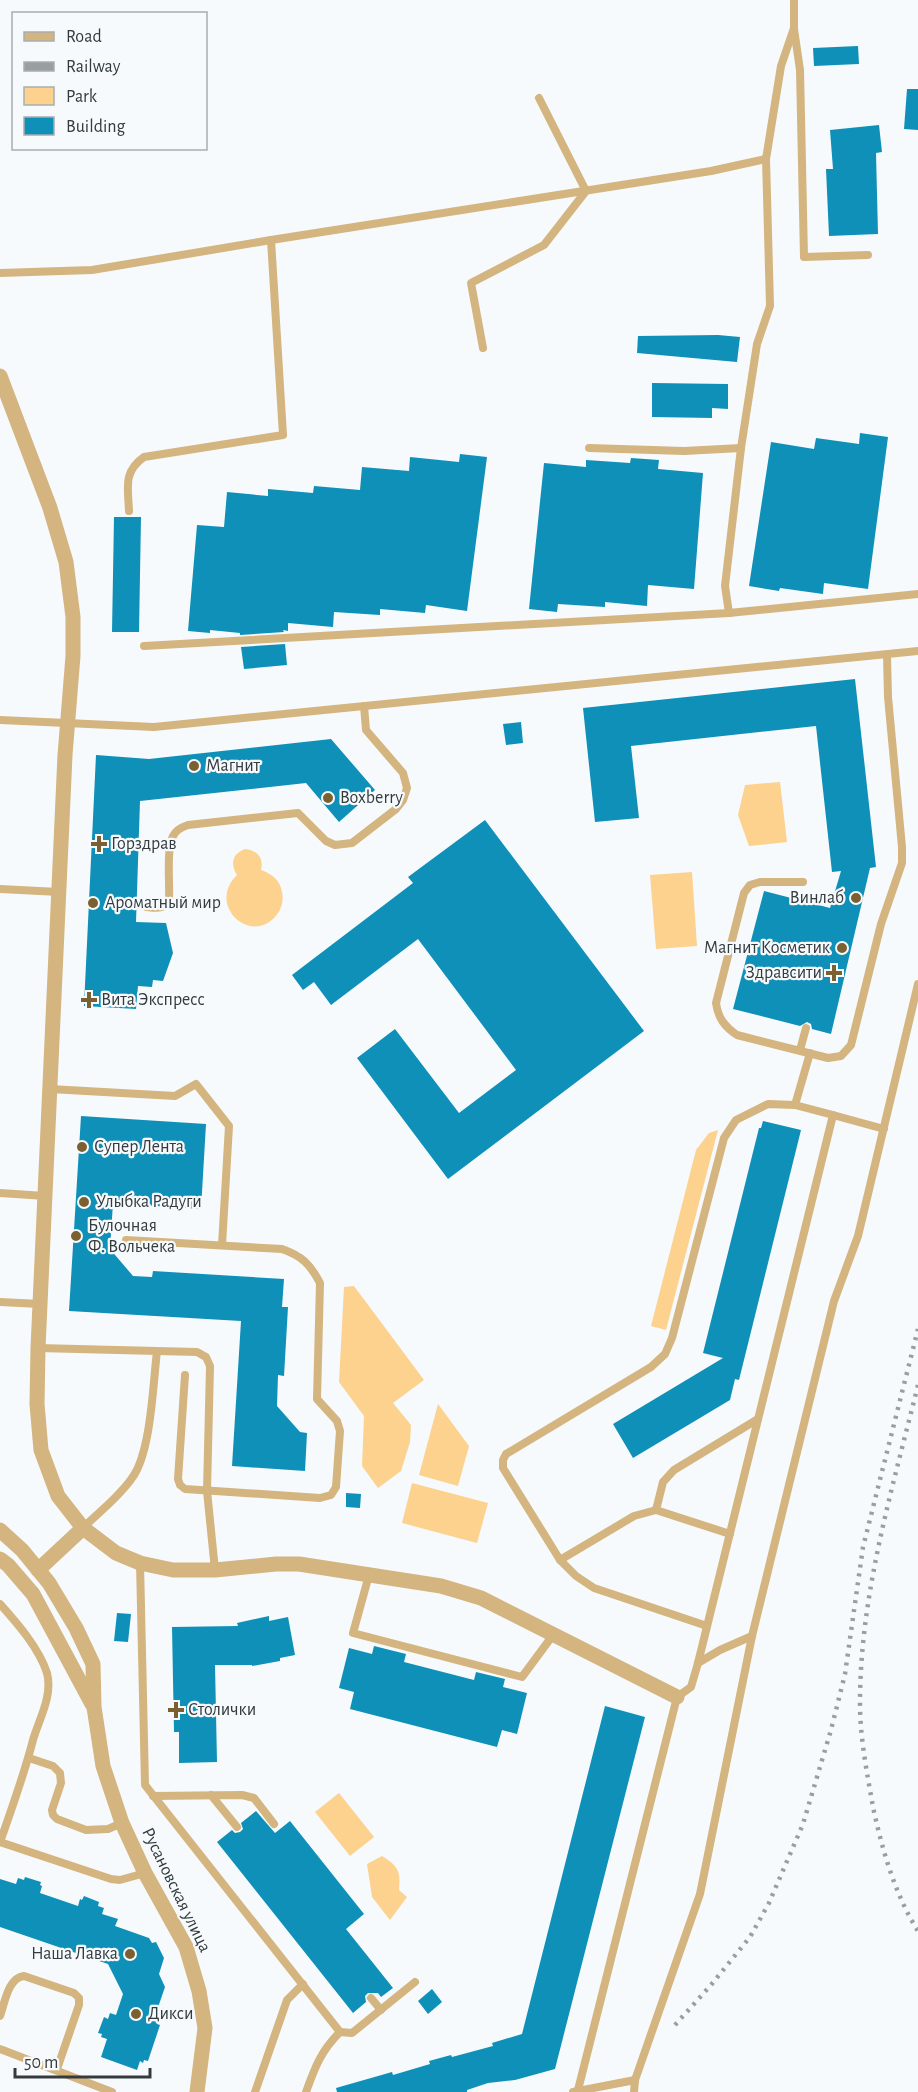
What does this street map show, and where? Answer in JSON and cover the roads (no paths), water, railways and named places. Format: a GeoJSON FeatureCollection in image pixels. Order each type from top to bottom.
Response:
{"type":"FeatureCollection","features":[{"type":"Feature","properties":{"kind":"street"},"geometry":{"type":"LineString","coordinates":[[0,376],[50,508],[66,562],[73,617],[73,656],[39,1304],[37,1404],[41,1450],[58,1496],[83,1528],[116,1553],[140,1563],[173,1570],[216,1570],[299,1564],[441,1586],[481,1598],[677,1697]]}},
{"type":"Feature","properties":{"kind":"street"},"geometry":{"type":"LineString","coordinates":[[39,1570],[83,1528]]}},
{"type":"Feature","properties":{"kind":"street","name":"Русановская улица"},"geometry":{"type":"LineString","coordinates":[[0,1530],[22,1550],[49,1583],[76,1628],[93,1664],[94,1707],[103,1766],[122,1824],[145,1873],[186,1947],[199,1991],[204,2028],[197,2092]]}},
{"type":"Feature","properties":{"kind":"street","name":"Русановская улица"},"geometry":{"type":"LineString","coordinates":[[0,1559],[33,1594],[94,1707]]}},
{"type":"Feature","properties":{"kind":"lane"},"geometry":{"type":"LineString","coordinates":[[794,0],[794,28],[800,70],[804,257],[868,255]]}},
{"type":"Feature","properties":{"kind":"lane"},"geometry":{"type":"LineString","coordinates":[[729,613],[725,586],[741,448],[757,344],[770,306],[766,159],[781,66],[794,28]]}},
{"type":"Feature","properties":{"kind":"lane"},"geometry":{"type":"LineString","coordinates":[[539,98],[586,191]]}},
{"type":"Feature","properties":{"kind":"lane"},"geometry":{"type":"LineString","coordinates":[[0,273],[92,270],[711,171],[766,159]]}},
{"type":"Feature","properties":{"kind":"lane"},"geometry":{"type":"LineString","coordinates":[[483,348],[471,283],[544,245],[586,191]]}},
{"type":"Feature","properties":{"kind":"lane"},"geometry":{"type":"LineString","coordinates":[[129,511],[128,476],[134,464],[144,457],[283,435],[271,240]]}},
{"type":"Feature","properties":{"kind":"lane"},"geometry":{"type":"LineString","coordinates":[[589,448],[684,451],[741,448]]}},
{"type":"Feature","properties":{"kind":"lane"},"geometry":{"type":"LineString","coordinates":[[144,646],[729,613],[918,594]]}},
{"type":"Feature","properties":{"kind":"lane"},"geometry":{"type":"LineString","coordinates":[[0,720],[154,727],[918,651]]}},
{"type":"Feature","properties":{"kind":"lane"},"geometry":{"type":"LineString","coordinates":[[803,882],[760,882],[750,885],[744,893],[716,1003],[717,1015],[737,1035],[828,1058],[841,1056],[851,1045],[881,924],[902,863],[888,697],[887,655]]}},
{"type":"Feature","properties":{"kind":"lane"},"geometry":{"type":"LineString","coordinates":[[146,908],[160,908],[169,900],[171,847],[174,836],[180,828],[188,825],[298,813],[326,841],[335,845],[352,843],[396,809],[403,800],[407,788],[403,773],[366,730],[364,706]]}},
{"type":"Feature","properties":{"kind":"lane"},"geometry":{"type":"LineString","coordinates":[[0,889],[59,892]]}},
{"type":"Feature","properties":{"kind":"lane"},"geometry":{"type":"LineString","coordinates":[[634,2092],[635,2080],[700,1894],[752,1636],[834,1301],[858,1236],[918,984]]}},
{"type":"Feature","properties":{"kind":"lane"},"geometry":{"type":"LineString","coordinates":[[800,1050],[806,1028]]}},
{"type":"Feature","properties":{"kind":"lane"},"geometry":{"type":"LineString","coordinates":[[795,1105],[810,1053]]}},
{"type":"Feature","properties":{"kind":"lane"},"geometry":{"type":"LineString","coordinates":[[50,1089],[175,1096],[196,1084],[229,1126],[222,1245]]}},
{"type":"Feature","properties":{"kind":"lane"},"geometry":{"type":"LineString","coordinates":[[707,1626],[594,1588],[576,1576],[560,1560],[503,1468],[503,1460],[506,1454],[651,1367],[665,1354],[672,1338],[724,1138],[736,1120],[768,1104],[795,1105],[884,1129]]}},
{"type":"Feature","properties":{"kind":"lane"},"geometry":{"type":"LineString","coordinates":[[635,2080],[575,2091],[677,1697],[691,1687],[698,1663],[833,1115]]}},
{"type":"Feature","properties":{"kind":"lane"},"geometry":{"type":"LineString","coordinates":[[0,1193],[45,1196]]}},
{"type":"Feature","properties":{"kind":"lane"},"geometry":{"type":"LineString","coordinates":[[126,1240],[282,1249],[299,1255],[311,1266],[320,1283],[317,1399],[337,1421],[340,1431],[336,1487],[331,1496],[320,1498],[207,1491],[185,1489],[180,1485],[178,1479],[185,1375]]}},
{"type":"Feature","properties":{"kind":"lane"},"geometry":{"type":"LineString","coordinates":[[0,1302],[39,1304]]}},
{"type":"Feature","properties":{"kind":"lane"},"geometry":{"type":"LineString","coordinates":[[38,1348],[197,1352],[206,1357],[210,1366],[207,1491],[216,1570]]}},
{"type":"Feature","properties":{"kind":"lane"},"geometry":{"type":"LineString","coordinates":[[83,1528],[118,1495],[134,1476],[145,1452],[157,1351]]}},
{"type":"Feature","properties":{"kind":"lane"},"geometry":{"type":"LineString","coordinates":[[656,1510],[663,1482],[674,1470],[758,1419]]}},
{"type":"Feature","properties":{"kind":"lane"},"geometry":{"type":"LineString","coordinates":[[560,1560],[634,1516],[656,1510],[730,1534]]}},
{"type":"Feature","properties":{"kind":"lane"},"geometry":{"type":"LineString","coordinates":[[140,1563],[146,1785],[153,1796],[340,2032],[352,2033],[415,1982]]}},
{"type":"Feature","properties":{"kind":"lane"},"geometry":{"type":"LineString","coordinates":[[23,1583],[39,1570]]}},
{"type":"Feature","properties":{"kind":"lane"},"geometry":{"type":"LineString","coordinates":[[369,1575],[353,1633],[522,1677],[553,1635]]}},
{"type":"Feature","properties":{"kind":"lane"},"geometry":{"type":"LineString","coordinates":[[0,1604],[26,1634],[46,1672],[48,1685],[47,1699],[29,1758],[0,1842],[111,1879],[120,1880],[145,1873]]}},
{"type":"Feature","properties":{"kind":"lane"},"geometry":{"type":"LineString","coordinates":[[698,1663],[752,1636]]}},
{"type":"Feature","properties":{"kind":"lane"},"geometry":{"type":"LineString","coordinates":[[29,1758],[53,1766],[60,1773],[61,1783],[52,1810],[57,1819],[86,1830],[98,1830],[122,1824]]}},
{"type":"Feature","properties":{"kind":"lane"},"geometry":{"type":"LineString","coordinates":[[153,1796],[242,1795],[254,1798],[274,1824]]}},
{"type":"Feature","properties":{"kind":"lane"},"geometry":{"type":"LineString","coordinates":[[211,1796],[237,1827]]}},
{"type":"Feature","properties":{"kind":"lane"},"geometry":{"type":"LineString","coordinates":[[0,2016],[12,1981],[17,1976],[24,1976],[74,1993],[79,2005],[57,2069]]}},
{"type":"Feature","properties":{"kind":"lane"},"geometry":{"type":"LineString","coordinates":[[255,2092],[287,2000],[303,1984]]}},
{"type":"Feature","properties":{"kind":"lane"},"geometry":{"type":"LineString","coordinates":[[371,1998],[381,2010]]}},
{"type":"Feature","properties":{"kind":"lane"},"geometry":{"type":"LineString","coordinates":[[306,2092],[316,2064],[326,2047],[340,2032]]}},
{"type":"Feature","properties":{"kind":"lane"},"geometry":{"type":"LineString","coordinates":[[0,2049],[112,2092]]}},
{"type":"Feature","properties":{"kind":"railway"},"geometry":{"type":"LineString","coordinates":[[675,2025],[750,1937],[769,1903],[803,1824],[845,1674],[863,1547],[918,1329]]}},
{"type":"Feature","properties":{"kind":"railway"},"geometry":{"type":"LineString","coordinates":[[918,1385],[888,1503],[871,1583],[861,1663],[860,1703],[864,1755],[881,1839],[896,1887],[918,1931]]}},
{"type":"Feature","properties":{"kind":"place","name":"Магнит"},"geometry":{"type":"Point","coordinates":[194,766]}},
{"type":"Feature","properties":{"kind":"place","name":"Boxberry"},"geometry":{"type":"Point","coordinates":[328,798]}},
{"type":"Feature","properties":{"kind":"place","name":"Горздрав"},"geometry":{"type":"Point","coordinates":[99,844]}},
{"type":"Feature","properties":{"kind":"place","name":"Винлаб"},"geometry":{"type":"Point","coordinates":[856,898]}},
{"type":"Feature","properties":{"kind":"place","name":"Ароматный мир"},"geometry":{"type":"Point","coordinates":[93,903]}},
{"type":"Feature","properties":{"kind":"place","name":"Магнит Косметик"},"geometry":{"type":"Point","coordinates":[842,948]}},
{"type":"Feature","properties":{"kind":"place","name":"Здравсити"},"geometry":{"type":"Point","coordinates":[834,973]}},
{"type":"Feature","properties":{"kind":"place","name":"Вита Экспресс"},"geometry":{"type":"Point","coordinates":[89,1000]}},
{"type":"Feature","properties":{"kind":"place","name":"Супер Лента"},"geometry":{"type":"Point","coordinates":[82,1147]}},
{"type":"Feature","properties":{"kind":"place","name":"Улыбка Радуги"},"geometry":{"type":"Point","coordinates":[84,1202]}},
{"type":"Feature","properties":{"kind":"place","name":"Булочная Ф. Вольчека"},"geometry":{"type":"Point","coordinates":[76,1236]}},
{"type":"Feature","properties":{"kind":"place","name":"Столички"},"geometry":{"type":"Point","coordinates":[176,1710]}},
{"type":"Feature","properties":{"kind":"place","name":"Наша Лавка"},"geometry":{"type":"Point","coordinates":[130,1954]}},
{"type":"Feature","properties":{"kind":"place","name":"Дикси"},"geometry":{"type":"Point","coordinates":[136,2014]}}]}
